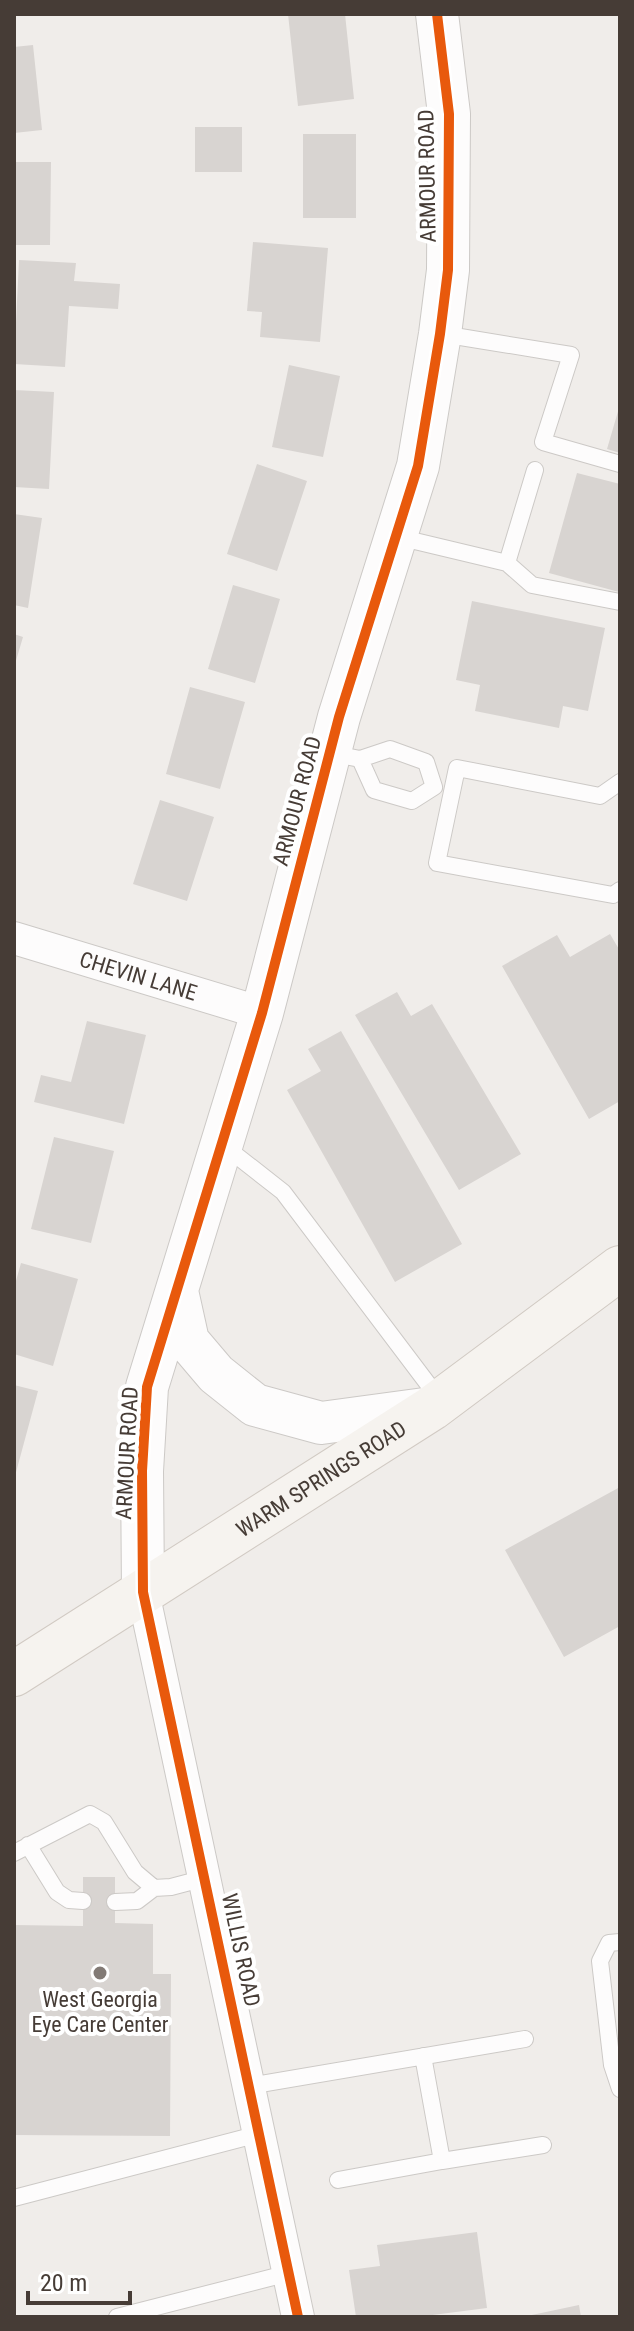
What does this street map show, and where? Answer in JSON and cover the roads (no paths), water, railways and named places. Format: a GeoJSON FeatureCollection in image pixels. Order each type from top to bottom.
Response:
{"type":"FeatureCollection","features":[{"type":"Feature","properties":{"kind":"main road","name":"WARM SPRINGS ROAD"},"geometry":{"type":"LineString","coordinates":[[14,1674],[436,1405],[620,1268]]}},
{"type":"Feature","properties":{"kind":"street","name":"ARMOUR ROAD"},"geometry":{"type":"LineString","coordinates":[[143,1592],[142,1471],[147,1387],[345,756],[396,536],[418,466],[448,270],[449,114],[437,14]]}},
{"type":"Feature","properties":{"kind":"street","name":"CHEVIN LANE"},"geometry":{"type":"LineString","coordinates":[[14,938],[262,1013]]}},
{"type":"Feature","properties":{"kind":"street"},"geometry":{"type":"LineString","coordinates":[[177,1291],[188,1341],[216,1374],[255,1405],[321,1423],[436,1405]]}},
{"type":"Feature","properties":{"kind":"street","name":"WILLIS ROAD"},"geometry":{"type":"LineString","coordinates":[[143,1592],[298,2317]]}},
{"type":"Feature","properties":{"kind":"lane"},"geometry":{"type":"LineString","coordinates":[[440,334],[571,355],[543,442],[620,464]]}},
{"type":"Feature","properties":{"kind":"lane"},"geometry":{"type":"LineString","coordinates":[[507,563],[535,470]]}},
{"type":"Feature","properties":{"kind":"lane"},"geometry":{"type":"LineString","coordinates":[[396,536],[507,563],[532,585],[620,602]]}},
{"type":"Feature","properties":{"kind":"lane"},"geometry":{"type":"LineString","coordinates":[[345,756],[390,749],[426,762],[434,787]]}},
{"type":"Feature","properties":{"kind":"lane"},"geometry":{"type":"LineString","coordinates":[[345,756],[374,790],[412,801],[434,787],[452,790]]}},
{"type":"Feature","properties":{"kind":"lane"},"geometry":{"type":"LineString","coordinates":[[620,782],[600,796],[457,768],[437,863],[613,895],[620,890]]}},
{"type":"Feature","properties":{"kind":"lane"},"geometry":{"type":"LineString","coordinates":[[222,1144],[283,1192],[436,1405]]}},
{"type":"Feature","properties":{"kind":"lane"},"geometry":{"type":"LineString","coordinates":[[83,1901],[69,1900],[57,1892],[21,1849],[90,1814],[104,1822],[135,1872],[154,1888]]}},
{"type":"Feature","properties":{"kind":"lane"},"geometry":{"type":"LineString","coordinates":[[115,1902],[137,1901],[154,1888],[205,1878]]}},
{"type":"Feature","properties":{"kind":"lane"},"geometry":{"type":"LineString","coordinates":[[620,1942],[609,1943],[600,1961],[612,2065],[620,2089]]}},
{"type":"Feature","properties":{"kind":"lane"},"geometry":{"type":"LineString","coordinates":[[249,2086],[525,2039]]}},
{"type":"Feature","properties":{"kind":"lane"},"geometry":{"type":"LineString","coordinates":[[423,2056],[442,2161]]}},
{"type":"Feature","properties":{"kind":"lane"},"geometry":{"type":"LineString","coordinates":[[14,2198],[259,2134]]}},
{"type":"Feature","properties":{"kind":"lane"},"geometry":{"type":"LineString","coordinates":[[338,2180],[543,2145]]}},
{"type":"Feature","properties":{"kind":"lane"},"geometry":{"type":"LineString","coordinates":[[117,2317],[289,2273]]}},
{"type":"Feature","properties":{"kind":"place","name":"West Georgia Eye Care Center"},"geometry":{"type":"Point","coordinates":[100,1973]}}]}
